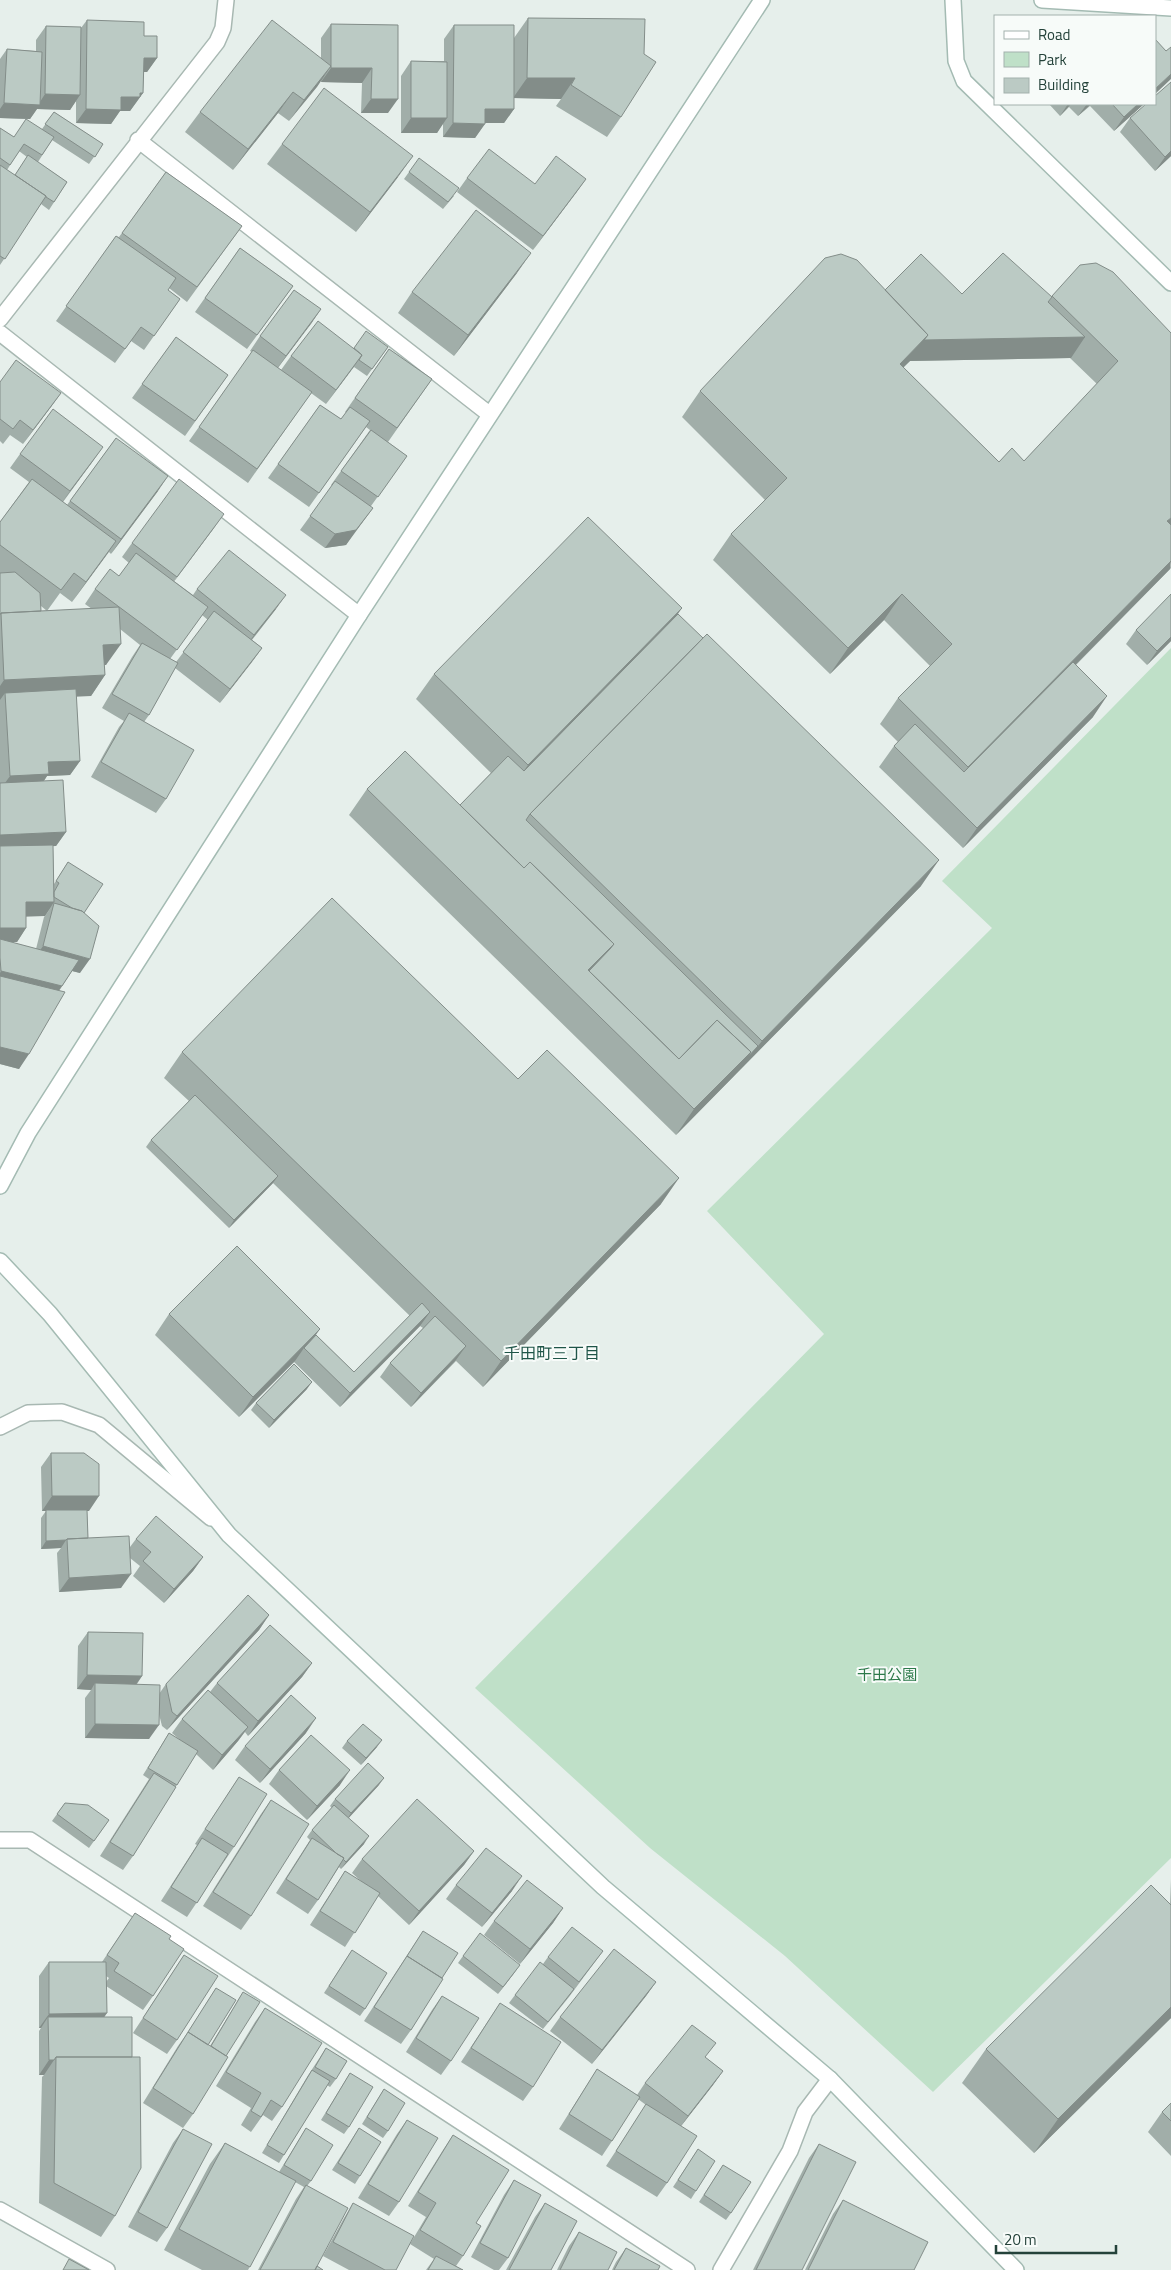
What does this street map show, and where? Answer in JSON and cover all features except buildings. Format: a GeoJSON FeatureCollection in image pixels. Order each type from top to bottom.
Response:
{"type":"FeatureCollection","features":[{"type":"Feature","properties":{"kind":"street"},"geometry":{"type":"LineString","coordinates":[[0,319],[138,140],[218,42],[223,28],[226,0]]}},
{"type":"Feature","properties":{"kind":"street"},"geometry":{"type":"LineString","coordinates":[[0,1186],[34,1125],[359,616],[489,414],[762,0]]}},
{"type":"Feature","properties":{"kind":"street"},"geometry":{"type":"LineString","coordinates":[[953,0],[956,61],[964,81],[1171,283]]}},
{"type":"Feature","properties":{"kind":"street"},"geometry":{"type":"LineString","coordinates":[[1042,0],[1171,8]]}},
{"type":"Feature","properties":{"kind":"street"},"geometry":{"type":"LineString","coordinates":[[138,140],[489,414]]}},
{"type":"Feature","properties":{"kind":"street"},"geometry":{"type":"LineString","coordinates":[[0,333],[359,616]]}},
{"type":"Feature","properties":{"kind":"street"},"geometry":{"type":"LineString","coordinates":[[0,1262],[50,1314],[225,1530]]}},
{"type":"Feature","properties":{"kind":"street"},"geometry":{"type":"LineString","coordinates":[[0,1427],[28,1413],[62,1412],[99,1425],[225,1530],[604,1888],[830,2078],[1016,2270]]}},
{"type":"Feature","properties":{"kind":"street"},"geometry":{"type":"LineString","coordinates":[[0,1840],[30,1840],[687,2270]]}},
{"type":"Feature","properties":{"kind":"street"},"geometry":{"type":"LineString","coordinates":[[721,2270],[790,2151],[806,2112],[830,2078]]}},
{"type":"Feature","properties":{"kind":"street"},"geometry":{"type":"LineString","coordinates":[[0,2210],[107,2270]]}},
{"type":"Feature","properties":{"kind":"green space","name":"千田公園"},"geometry":{"type":"Polygon","coordinates":[[[1171,648],[1171,1858],[933,2092],[785,1956],[650,1848],[475,1688],[824,1334],[707,1211],[992,928],[942,881],[1171,648]]]}},
{"type":"Feature","properties":{"kind":"district","name":"千田町三丁目"},"geometry":{"type":"Point","coordinates":[552,1353]}}]}
